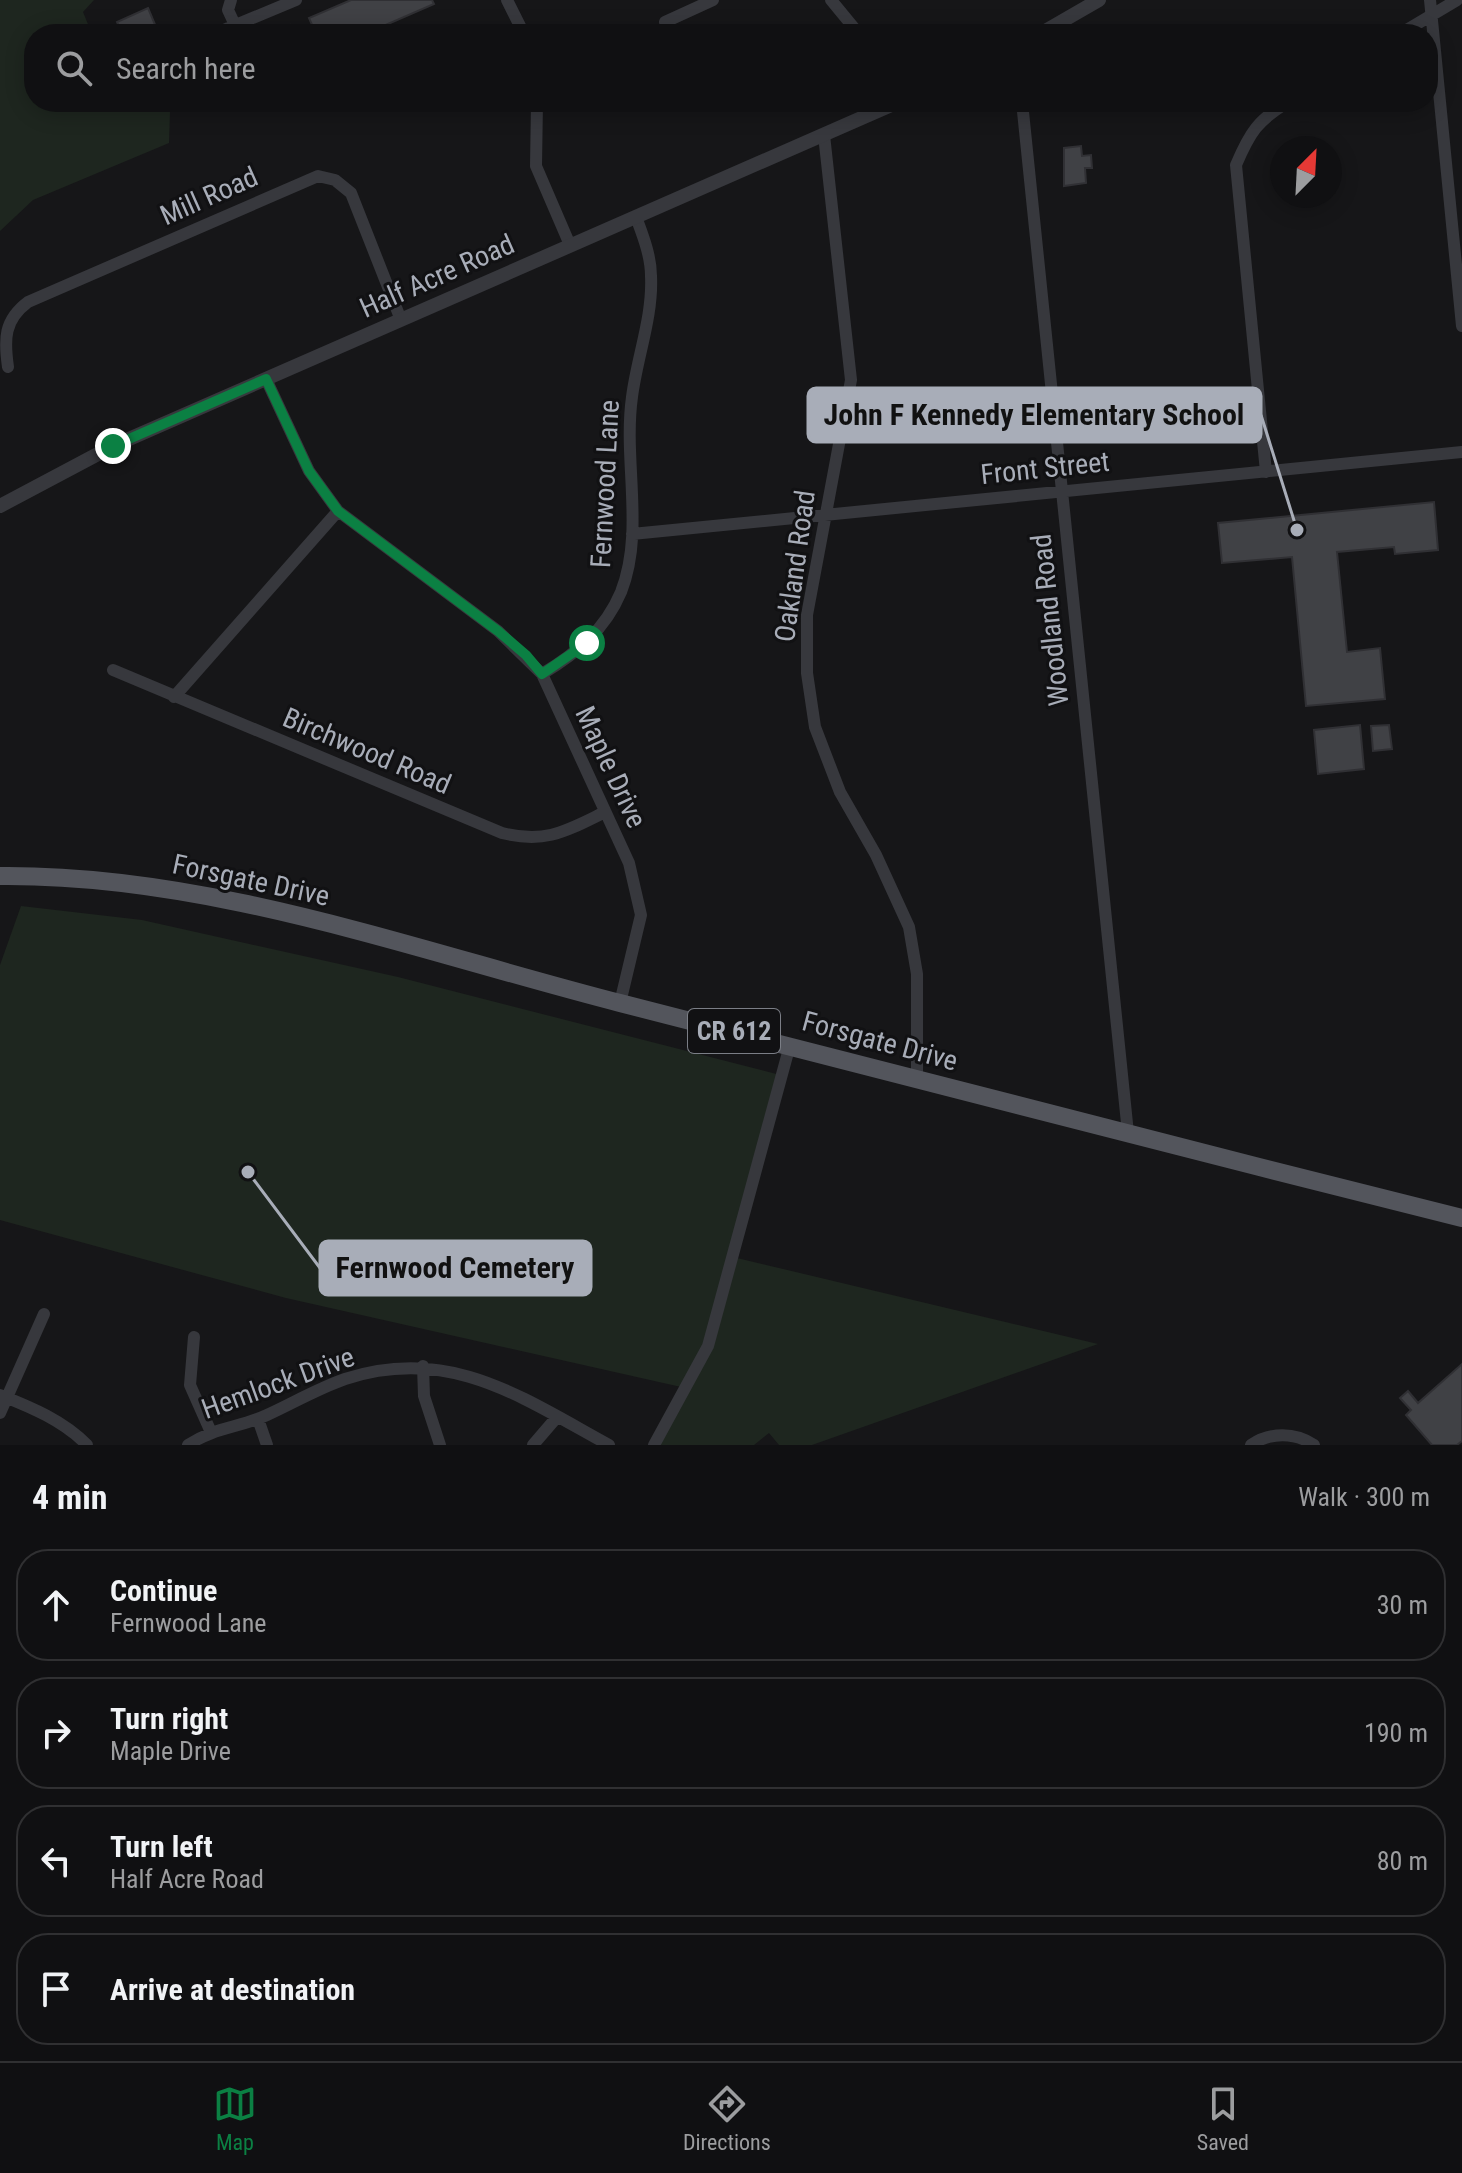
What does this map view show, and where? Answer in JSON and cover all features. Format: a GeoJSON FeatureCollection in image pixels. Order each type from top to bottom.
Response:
{"type":"FeatureCollection","features":[{"type":"Feature","properties":{"kind":"main road","name":"Forsgate Drive"},"geometry":{"type":"LineString","coordinates":[[0,876],[110,880],[268,909],[917,1081],[1462,1218]]}},
{"type":"Feature","properties":{"kind":"street"},"geometry":{"type":"LineString","coordinates":[[231,0],[228,10],[235,24]]}},
{"type":"Feature","properties":{"kind":"street"},"geometry":{"type":"LineString","coordinates":[[237,24],[296,0]]}},
{"type":"Feature","properties":{"kind":"street"},"geometry":{"type":"LineString","coordinates":[[507,0],[519,24]]}},
{"type":"Feature","properties":{"kind":"street"},"geometry":{"type":"LineString","coordinates":[[665,22],[713,0]]}},
{"type":"Feature","properties":{"kind":"street"},"geometry":{"type":"LineString","coordinates":[[831,0],[851,24]]}},
{"type":"Feature","properties":{"kind":"street"},"geometry":{"type":"LineString","coordinates":[[1054,24],[1082,4],[1099,0]]}},
{"type":"Feature","properties":{"kind":"street"},"geometry":{"type":"LineString","coordinates":[[1430,0],[1432,24]]}},
{"type":"Feature","properties":{"kind":"street"},"geometry":{"type":"LineString","coordinates":[[1416,24],[1457,0]]}},
{"type":"Feature","properties":{"kind":"street"},"geometry":{"type":"LineString","coordinates":[[1438,85],[1462,326]]}},
{"type":"Feature","properties":{"kind":"street"},"geometry":{"type":"LineString","coordinates":[[537,112],[536,166],[570,245]]}},
{"type":"Feature","properties":{"kind":"street","name":"Half Acre Road"},"geometry":{"type":"LineString","coordinates":[[0,506],[113,446],[876,112]]}},
{"type":"Feature","properties":{"kind":"street","name":"Woodland Road"},"geometry":{"type":"LineString","coordinates":[[1023,112],[1128,1133]]}},
{"type":"Feature","properties":{"kind":"street"},"geometry":{"type":"LineString","coordinates":[[1266,472],[1236,165],[1261,118],[1271,112]]}},
{"type":"Feature","properties":{"kind":"street","name":"Oakland Road"},"geometry":{"type":"LineString","coordinates":[[824,135],[851,380],[807,615],[807,673],[815,727],[840,792],[876,855],[909,927],[917,974],[917,1081]]}},
{"type":"Feature","properties":{"kind":"street","name":"Mill Road"},"geometry":{"type":"LineString","coordinates":[[8,367],[4,338],[13,316],[28,302],[318,176],[335,180],[351,193],[401,320]]}},
{"type":"Feature","properties":{"kind":"street","name":"Fernwood Lane"},"geometry":{"type":"LineString","coordinates":[[542,674],[587,643],[608,619],[629,566],[632,534],[628,453],[632,398],[650,307],[652,275],[646,243],[636,217]]}},
{"type":"Feature","properties":{"kind":"street","name":"Maple Drive"},"geometry":{"type":"LineString","coordinates":[[266,379],[309,471],[338,511],[498,631],[526,655],[542,674],[629,863],[641,915],[620,1003]]}},
{"type":"Feature","properties":{"kind":"street","name":"Front Street"},"geometry":{"type":"LineString","coordinates":[[632,534],[1462,452]]}},
{"type":"Feature","properties":{"kind":"street"},"geometry":{"type":"LineString","coordinates":[[174,697],[338,511]]}},
{"type":"Feature","properties":{"kind":"street","name":"Birchwood Road"},"geometry":{"type":"LineString","coordinates":[[113,670],[502,833],[530,840],[541,838],[562,833],[605,812]]}},
{"type":"Feature","properties":{"kind":"street"},"geometry":{"type":"LineString","coordinates":[[654,1445],[708,1346],[790,1045]]}},
{"type":"Feature","properties":{"kind":"street"},"geometry":{"type":"LineString","coordinates":[[0,1413],[3,1396],[44,1314]]}},
{"type":"Feature","properties":{"kind":"street"},"geometry":{"type":"LineString","coordinates":[[194,1337],[190,1385],[210,1430]]}},
{"type":"Feature","properties":{"kind":"street"},"geometry":{"type":"LineString","coordinates":[[423,1366],[424,1396],[440,1445]]}},
{"type":"Feature","properties":{"kind":"street","name":"Hemlock Drive"},"geometry":{"type":"LineString","coordinates":[[188,1445],[210,1430],[258,1419],[346,1378],[423,1366],[490,1381],[609,1445]]}},
{"type":"Feature","properties":{"kind":"street"},"geometry":{"type":"LineString","coordinates":[[3,1396],[74,1432],[87,1445]]}},
{"type":"Feature","properties":{"kind":"street"},"geometry":{"type":"LineString","coordinates":[[533,1445],[557,1417]]}},
{"type":"Feature","properties":{"kind":"street"},"geometry":{"type":"LineString","coordinates":[[258,1419],[267,1445]]}},
{"type":"Feature","properties":{"kind":"street"},"geometry":{"type":"LineString","coordinates":[[1251,1445],[1261,1438],[1287,1435],[1314,1445]]}},
{"type":"Feature","properties":{"kind":"shaded area"},"geometry":{"type":"Polygon","coordinates":[[[0,0],[94,0],[83,12],[88,24],[24,24],[24,112],[170,112],[169,143],[33,200],[0,231],[0,0]]]}},
{"type":"Feature","properties":{"kind":"shaded area"},"geometry":{"type":"Polygon","coordinates":[[[21,906],[142,920],[398,977],[784,1076],[737,1258],[1098,1344],[812,1445],[779,1445],[769,1433],[754,1445],[656,1445],[690,1389],[286,1298],[0,1220],[0,965],[21,906]]]}},
{"type":"Feature","properties":{"kind":"building"},"geometry":{"type":"Polygon","coordinates":[[[351,0],[432,0],[434,4],[388,24],[312,24],[309,18],[351,0]]]}},
{"type":"Feature","properties":{"kind":"building"},"geometry":{"type":"Polygon","coordinates":[[[148,8],[155,24],[118,24],[148,8]]]}},
{"type":"Feature","properties":{"kind":"building"},"geometry":{"type":"Polygon","coordinates":[[[1081,146],[1082,156],[1091,155],[1092,168],[1085,168],[1086,183],[1064,186],[1064,148],[1081,146]]]}},
{"type":"Feature","properties":{"kind":"building"},"geometry":{"type":"Polygon","coordinates":[[[1434,502],[1438,550],[1395,554],[1394,547],[1337,552],[1347,652],[1380,648],[1385,699],[1306,706],[1292,557],[1222,563],[1218,523],[1434,502]]]}},
{"type":"Feature","properties":{"kind":"building"},"geometry":{"type":"Polygon","coordinates":[[[1360,725],[1364,769],[1318,774],[1314,730],[1360,725]]]}},
{"type":"Feature","properties":{"kind":"building"},"geometry":{"type":"Polygon","coordinates":[[[1389,725],[1392,749],[1373,751],[1371,726],[1389,725]]]}},
{"type":"Feature","properties":{"kind":"building"},"geometry":{"type":"Polygon","coordinates":[[[1462,1364],[1462,1441],[1457,1445],[1432,1445],[1406,1415],[1411,1410],[1400,1398],[1408,1391],[1418,1403],[1462,1364]]]}},
{"type":"Feature","properties":{"kind":"place","name":"John F Kennedy Elementary School"},"geometry":{"type":"Point","coordinates":[1297,530]}},
{"type":"Feature","properties":{"kind":"place","name":"Fernwood Cemetery"},"geometry":{"type":"Point","coordinates":[248,1172]}},
{"type":"Feature","properties":{"kind":"route"},"geometry":{"type":"LineString","coordinates":[[113,446],[266,379],[309,471],[338,511],[498,631],[526,655],[542,674],[587,643]]}}]}
